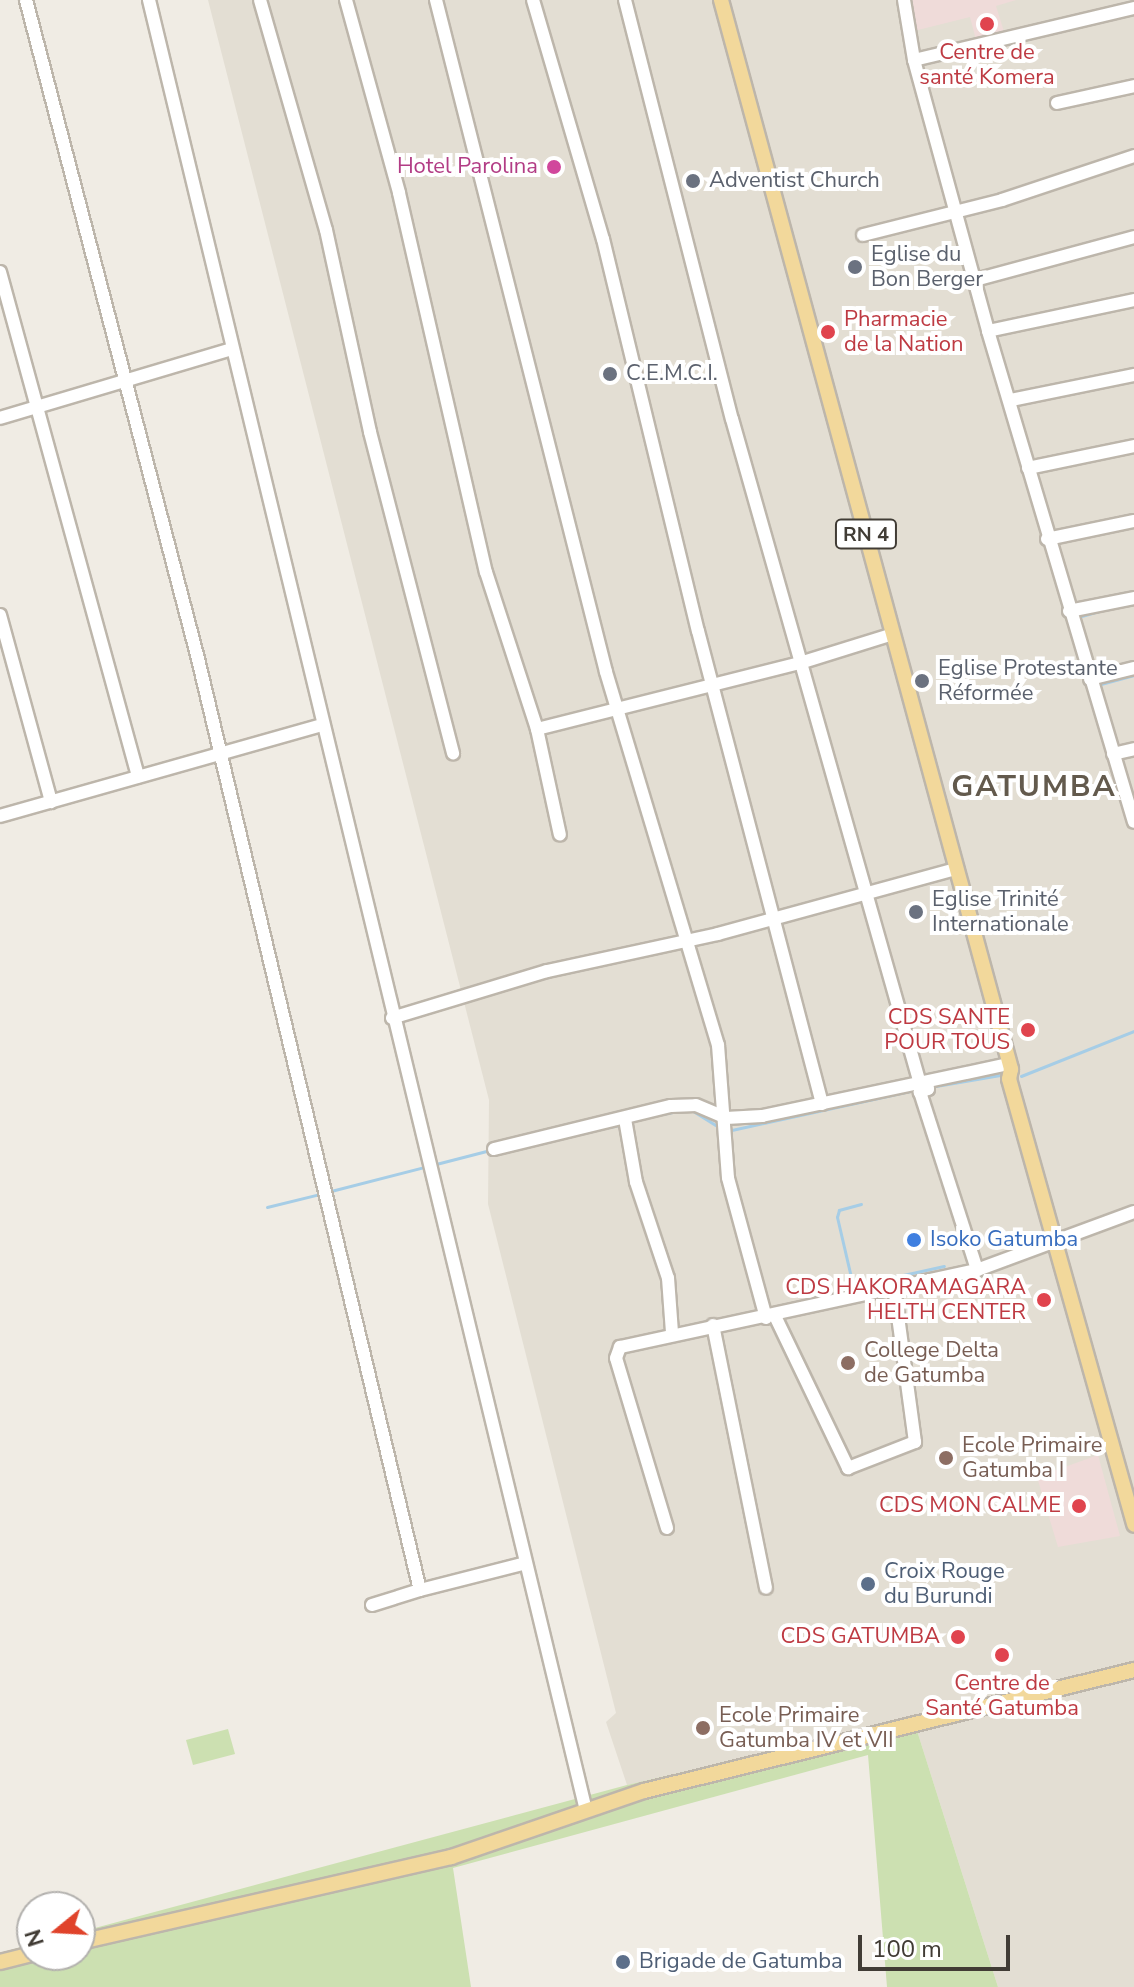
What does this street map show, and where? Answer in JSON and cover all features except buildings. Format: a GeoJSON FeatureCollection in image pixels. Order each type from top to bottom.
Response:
{"type":"FeatureCollection","features":[{"type":"Feature","properties":{"kind":"main road","name":"RN 4"},"geometry":{"type":"LineString","coordinates":[[721,0],[1054,1245],[1134,1525]]}},
{"type":"Feature","properties":{"kind":"main road"},"geometry":{"type":"LineString","coordinates":[[96,1938],[451,1857],[585,1807],[1134,1670]]}},
{"type":"Feature","properties":{"kind":"street"},"geometry":{"type":"LineString","coordinates":[[26,0],[221,755],[420,1590]]}},
{"type":"Feature","properties":{"kind":"street"},"geometry":{"type":"LineString","coordinates":[[149,0],[430,1176],[585,1807]]}},
{"type":"Feature","properties":{"kind":"street"},"geometry":{"type":"LineString","coordinates":[[260,0],[326,230],[370,432],[453,753]]}},
{"type":"Feature","properties":{"kind":"street"},"geometry":{"type":"LineString","coordinates":[[346,0],[399,193],[486,572],[537,729],[560,835]]}},
{"type":"Feature","properties":{"kind":"street"},"geometry":{"type":"LineString","coordinates":[[436,0],[617,710],[689,940],[718,1045],[728,1178],[770,1317],[848,1468],[915,1442],[894,1287]]}},
{"type":"Feature","properties":{"kind":"street"},"geometry":{"type":"LineString","coordinates":[[533,0],[603,239],[711,683],[822,1104]]}},
{"type":"Feature","properties":{"kind":"street"},"geometry":{"type":"LineString","coordinates":[[625,0],[800,663],[925,1085]]}},
{"type":"Feature","properties":{"kind":"street"},"geometry":{"type":"LineString","coordinates":[[904,0],[914,60],[958,212],[988,331],[1011,400],[1047,539],[1134,820]]}},
{"type":"Feature","properties":{"kind":"street"},"geometry":{"type":"LineString","coordinates":[[914,60],[1134,8]]}},
{"type":"Feature","properties":{"kind":"street"},"geometry":{"type":"LineString","coordinates":[[1057,103],[1134,86]]}},
{"type":"Feature","properties":{"kind":"street"},"geometry":{"type":"LineString","coordinates":[[863,235],[958,212],[1134,156]]}},
{"type":"Feature","properties":{"kind":"street"},"geometry":{"type":"LineString","coordinates":[[975,280],[1134,237]]}},
{"type":"Feature","properties":{"kind":"street"},"geometry":{"type":"LineString","coordinates":[[0,272],[138,776]]}},
{"type":"Feature","properties":{"kind":"street"},"geometry":{"type":"LineString","coordinates":[[988,331],[1134,300]]}},
{"type":"Feature","properties":{"kind":"street"},"geometry":{"type":"LineString","coordinates":[[0,418],[126,385],[232,349]]}},
{"type":"Feature","properties":{"kind":"street"},"geometry":{"type":"LineString","coordinates":[[1011,400],[1134,375]]}},
{"type":"Feature","properties":{"kind":"street"},"geometry":{"type":"LineString","coordinates":[[1028,468],[1134,446]]}},
{"type":"Feature","properties":{"kind":"street"},"geometry":{"type":"LineString","coordinates":[[1047,539],[1134,521]]}},
{"type":"Feature","properties":{"kind":"street"},"geometry":{"type":"LineString","coordinates":[[1069,611],[1134,598]]}},
{"type":"Feature","properties":{"kind":"street"},"geometry":{"type":"LineString","coordinates":[[0,615],[51,802]]}},
{"type":"Feature","properties":{"kind":"street"},"geometry":{"type":"LineString","coordinates":[[537,729],[800,663],[893,634]]}},
{"type":"Feature","properties":{"kind":"street"},"geometry":{"type":"LineString","coordinates":[[1090,679],[1134,668]]}},
{"type":"Feature","properties":{"kind":"street"},"geometry":{"type":"LineString","coordinates":[[0,816],[322,725]]}},
{"type":"Feature","properties":{"kind":"street"},"geometry":{"type":"LineString","coordinates":[[1113,754],[1134,749]]}},
{"type":"Feature","properties":{"kind":"street"},"geometry":{"type":"LineString","coordinates":[[392,1018],[547,971],[689,940],[868,889],[955,869]]}},
{"type":"Feature","properties":{"kind":"street"},"geometry":{"type":"LineString","coordinates":[[494,1149],[625,1122],[671,1106],[696,1105],[726,1127],[1008,1064]]}},
{"type":"Feature","properties":{"kind":"street"},"geometry":{"type":"LineString","coordinates":[[925,1085],[920,1092],[977,1270]]}},
{"type":"Feature","properties":{"kind":"street"},"geometry":{"type":"LineString","coordinates":[[625,1122],[636,1182],[668,1278],[672,1332]]}},
{"type":"Feature","properties":{"kind":"street"},"geometry":{"type":"LineString","coordinates":[[667,1528],[615,1351],[672,1332],[770,1317],[977,1270],[1054,1245],[1134,1212]]}},
{"type":"Feature","properties":{"kind":"street"},"geometry":{"type":"LineString","coordinates":[[713,1325],[766,1588]]}},
{"type":"Feature","properties":{"kind":"street"},"geometry":{"type":"LineString","coordinates":[[372,1605],[526,1563]]}},
{"type":"Feature","properties":{"kind":"shaded area"},"geometry":{"type":"Polygon","coordinates":[[[208,0],[1134,0],[1134,1987],[998,1987],[913,1718],[627,1785],[606,1722],[616,1713],[488,1204],[489,1100],[208,0]]]}},
{"type":"Feature","properties":{"kind":"shaded area","name":"Centre de santé Komera"},"geometry":{"type":"Polygon","coordinates":[[[908,0],[1016,0],[996,6],[1006,38],[977,44],[970,17],[914,31],[908,0]]]}},
{"type":"Feature","properties":{"kind":"shaded area","name":"CDS MON CALME"},"geometry":{"type":"Polygon","coordinates":[[[1098,1455],[1120,1536],[1058,1547],[1037,1477],[1098,1455]]]}},
{"type":"Feature","properties":{"kind":"green space"},"geometry":{"type":"Polygon","coordinates":[[[913,1718],[998,1987],[887,1987],[868,1755],[453,1868],[471,1987],[0,1987],[0,1953],[16,1948],[16,1971],[96,1971],[96,1928],[627,1785],[913,1718]]]}},
{"type":"Feature","properties":{"kind":"green space"},"geometry":{"type":"Polygon","coordinates":[[[228,1729],[235,1754],[193,1765],[186,1740],[228,1729]]]}},
{"type":"Feature","properties":{"kind":"waterway"},"geometry":{"type":"LineString","coordinates":[[1078,617],[1106,609]]}},
{"type":"Feature","properties":{"kind":"waterway"},"geometry":{"type":"LineString","coordinates":[[1097,685],[1134,675]]}},
{"type":"Feature","properties":{"kind":"waterway"},"geometry":{"type":"LineString","coordinates":[[1021,1076],[1134,1031]]}},
{"type":"Feature","properties":{"kind":"waterway"},"geometry":{"type":"LineString","coordinates":[[930,1087],[1006,1074]]}},
{"type":"Feature","properties":{"kind":"waterway"},"geometry":{"type":"LineString","coordinates":[[727,1131],[915,1090]]}},
{"type":"Feature","properties":{"kind":"waterway"},"geometry":{"type":"LineString","coordinates":[[662,1114],[678,1111]]}},
{"type":"Feature","properties":{"kind":"waterway"},"geometry":{"type":"LineString","coordinates":[[693,1111],[720,1128]]}},
{"type":"Feature","properties":{"kind":"waterway"},"geometry":{"type":"LineString","coordinates":[[604,1128],[624,1124]]}},
{"type":"Feature","properties":{"kind":"waterway"},"geometry":{"type":"LineString","coordinates":[[436,1164],[490,1150]]}},
{"type":"Feature","properties":{"kind":"waterway"},"geometry":{"type":"LineString","coordinates":[[327,1192],[428,1166]]}},
{"type":"Feature","properties":{"kind":"waterway"},"geometry":{"type":"LineString","coordinates":[[267,1207],[320,1194]]}},
{"type":"Feature","properties":{"kind":"waterway"},"geometry":{"type":"LineString","coordinates":[[861,1204],[839,1210],[837,1217],[853,1286],[944,1266]]}},
{"type":"Feature","properties":{"kind":"place","name":"Centre de santé Komera"},"geometry":{"type":"Point","coordinates":[987,24]}},
{"type":"Feature","properties":{"kind":"place","name":"Hotel Parolina"},"geometry":{"type":"Point","coordinates":[554,167]}},
{"type":"Feature","properties":{"kind":"place","name":"Adventist Church"},"geometry":{"type":"Point","coordinates":[693,181]}},
{"type":"Feature","properties":{"kind":"place","name":"Eglise du Bon Berger"},"geometry":{"type":"Point","coordinates":[855,267]}},
{"type":"Feature","properties":{"kind":"place","name":"Pharmacie de la Nation"},"geometry":{"type":"Point","coordinates":[828,332]}},
{"type":"Feature","properties":{"kind":"place","name":"C.E.M.C.I."},"geometry":{"type":"Point","coordinates":[610,374]}},
{"type":"Feature","properties":{"kind":"place","name":"Eglise Protestante Réformée"},"geometry":{"type":"Point","coordinates":[922,681]}},
{"type":"Feature","properties":{"kind":"place","name":"Eglise Trinité Internationale"},"geometry":{"type":"Point","coordinates":[916,912]}},
{"type":"Feature","properties":{"kind":"place","name":"CDS SANTE POUR TOUS"},"geometry":{"type":"Point","coordinates":[1028,1030]}},
{"type":"Feature","properties":{"kind":"place","name":"Isoko Gatumba"},"geometry":{"type":"Point","coordinates":[914,1240]}},
{"type":"Feature","properties":{"kind":"place","name":"CDS HAKORAMAGARA HELTH CENTER"},"geometry":{"type":"Point","coordinates":[1044,1300]}},
{"type":"Feature","properties":{"kind":"place","name":"College Delta de Gatumba"},"geometry":{"type":"Point","coordinates":[848,1363]}},
{"type":"Feature","properties":{"kind":"place","name":"Ecole Primaire Gatumba I"},"geometry":{"type":"Point","coordinates":[946,1458]}},
{"type":"Feature","properties":{"kind":"place","name":"CDS MON CALME"},"geometry":{"type":"Point","coordinates":[1079,1506]}},
{"type":"Feature","properties":{"kind":"place","name":"Croix Rouge du Burundi"},"geometry":{"type":"Point","coordinates":[868,1584]}},
{"type":"Feature","properties":{"kind":"place","name":"CDS GATUMBA"},"geometry":{"type":"Point","coordinates":[958,1637]}},
{"type":"Feature","properties":{"kind":"place","name":"Centre de Santé Gatumba"},"geometry":{"type":"Point","coordinates":[1002,1655]}},
{"type":"Feature","properties":{"kind":"place","name":"Ecole Primaire Gatumba IV et VII"},"geometry":{"type":"Point","coordinates":[703,1728]}},
{"type":"Feature","properties":{"kind":"place","name":"Brigade de Gatumba"},"geometry":{"type":"Point","coordinates":[623,1962]}},
{"type":"Feature","properties":{"kind":"district","name":"GATUMBA"},"geometry":{"type":"Point","coordinates":[1034,787]}}]}
